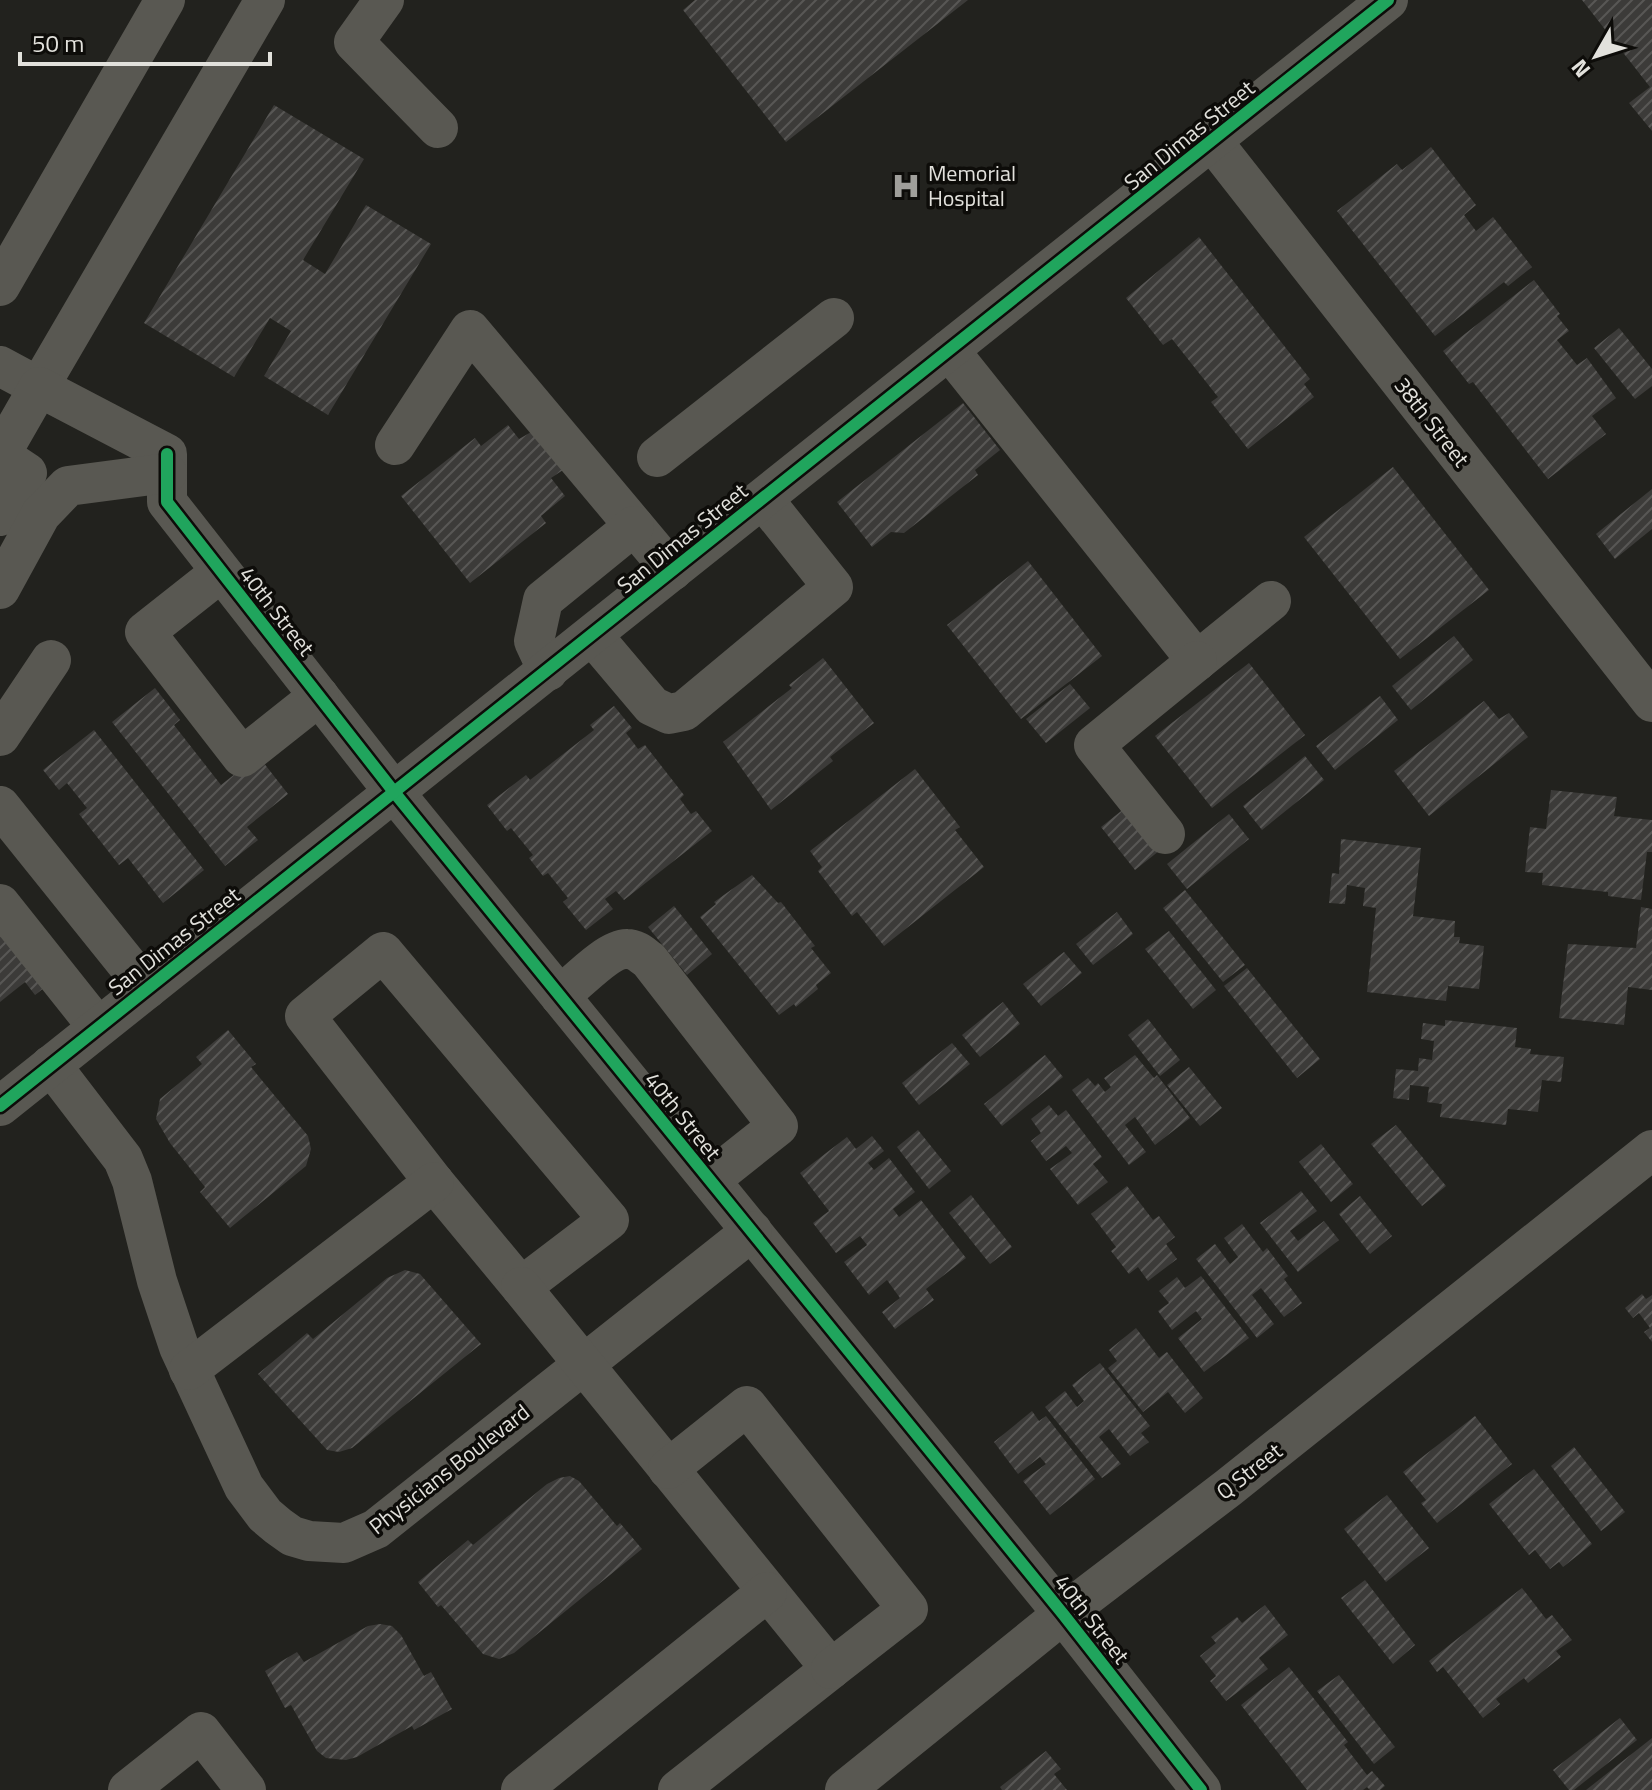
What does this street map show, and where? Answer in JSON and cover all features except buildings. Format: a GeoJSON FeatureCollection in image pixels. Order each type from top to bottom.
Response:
{"type":"FeatureCollection","features":[{"type":"Feature","properties":{"kind":"street"},"geometry":{"type":"LineString","coordinates":[[0,286],[165,0]]}},
{"type":"Feature","properties":{"kind":"street"},"geometry":{"type":"LineString","coordinates":[[0,516],[27,473],[0,455],[265,0]]}},
{"type":"Feature","properties":{"kind":"street"},"geometry":{"type":"LineString","coordinates":[[384,0],[354,42],[438,128]]}},
{"type":"Feature","properties":{"kind":"street","name":"San Dimas Street"},"geometry":{"type":"LineString","coordinates":[[0,1106],[1388,0]]}},
{"type":"Feature","properties":{"kind":"street","name":"38th Street"},"geometry":{"type":"LineString","coordinates":[[1212,141],[1652,702]]}},
{"type":"Feature","properties":{"kind":"street"},"geometry":{"type":"LineString","coordinates":[[657,457],[834,318]]}},
{"type":"Feature","properties":{"kind":"street"},"geometry":{"type":"LineString","coordinates":[[395,445],[470,330],[672,571]]}},
{"type":"Feature","properties":{"kind":"street"},"geometry":{"type":"LineString","coordinates":[[949,350],[1197,661]]}},
{"type":"Feature","properties":{"kind":"street"},"geometry":{"type":"LineString","coordinates":[[0,366],[167,464]]}},
{"type":"Feature","properties":{"kind":"street"},"geometry":{"type":"LineString","coordinates":[[0,589],[41,514],[68,486],[167,464]]}},
{"type":"Feature","properties":{"kind":"street","name":"40th Street"},"geometry":{"type":"LineString","coordinates":[[167,464],[167,502],[221,572],[394,792],[1063,1614],[1201,1790]]}},
{"type":"Feature","properties":{"kind":"street"},"geometry":{"type":"LineString","coordinates":[[592,635],[652,706],[669,714],[684,711],[833,587],[763,499]]}},
{"type":"Feature","properties":{"kind":"street"},"geometry":{"type":"LineString","coordinates":[[548,671],[534,641],[543,600],[634,526]]}},
{"type":"Feature","properties":{"kind":"street"},"geometry":{"type":"LineString","coordinates":[[221,572],[145,632],[242,757],[319,696]]}},
{"type":"Feature","properties":{"kind":"street"},"geometry":{"type":"LineString","coordinates":[[1165,834],[1094,745],[1271,601]]}},
{"type":"Feature","properties":{"kind":"street"},"geometry":{"type":"LineString","coordinates":[[0,736],[51,660]]}},
{"type":"Feature","properties":{"kind":"street"},"geometry":{"type":"LineString","coordinates":[[0,806],[147,989]]}},
{"type":"Feature","properties":{"kind":"street"},"geometry":{"type":"LineString","coordinates":[[0,904],[97,1026]]}},
{"type":"Feature","properties":{"kind":"street"},"geometry":{"type":"LineString","coordinates":[[560,996],[613,952],[625,948],[638,951],[649,960],[778,1126],[710,1180]]}},
{"type":"Feature","properties":{"kind":"street"},"geometry":{"type":"LineString","coordinates":[[521,1287],[609,1220],[383,952],[305,1016],[434,1182],[831,1669]]}},
{"type":"Feature","properties":{"kind":"street","name":"Physicians Boulevard"},"geometry":{"type":"LineString","coordinates":[[51,1065],[123,1159],[132,1181],[157,1281],[189,1370],[244,1487],[265,1515],[292,1536],[326,1544],[361,1538],[376,1529],[752,1231]]}},
{"type":"Feature","properties":{"kind":"street","name":"Q Street"},"geometry":{"type":"LineString","coordinates":[[845,1790],[1063,1614],[1228,1488],[1652,1150]]}},
{"type":"Feature","properties":{"kind":"street"},"geometry":{"type":"LineString","coordinates":[[189,1370],[434,1182]]}},
{"type":"Feature","properties":{"kind":"street"},"geometry":{"type":"LineString","coordinates":[[668,1469],[747,1406],[908,1609],[678,1790]]}},
{"type":"Feature","properties":{"kind":"street"},"geometry":{"type":"LineString","coordinates":[[521,1790],[767,1592]]}},
{"type":"Feature","properties":{"kind":"street"},"geometry":{"type":"LineString","coordinates":[[128,1790],[201,1732],[246,1790]]}},
{"type":"Feature","properties":{"kind":"cycle path"},"geometry":{"type":"LineString","coordinates":[[0,1106],[1388,0]]}},
{"type":"Feature","properties":{"kind":"cycle path"},"geometry":{"type":"LineString","coordinates":[[167,454],[167,502],[394,792],[1063,1614],[1201,1790]]}},
{"type":"Feature","properties":{"kind":"place","name":"Memorial Hospital"},"geometry":{"type":"Point","coordinates":[906,186]}}]}
